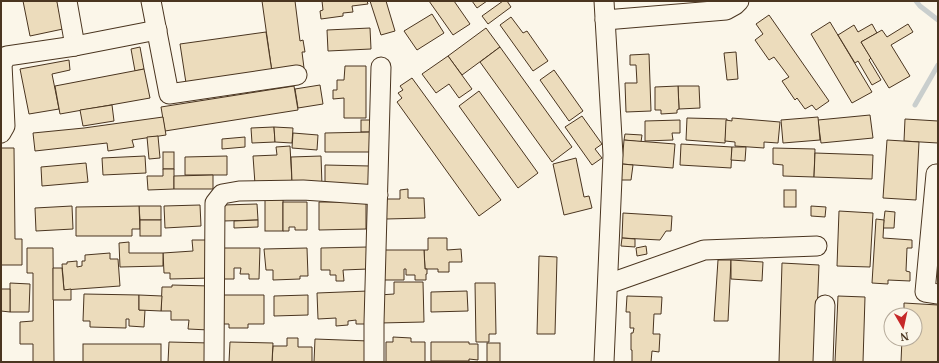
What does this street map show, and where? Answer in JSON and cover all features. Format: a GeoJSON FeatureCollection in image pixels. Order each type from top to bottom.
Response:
{"type":"FeatureCollection","features":[{"type":"Feature","properties":{"kind":"street"},"geometry":{"type":"LineString","coordinates":[[67,1],[76,46]]}},
{"type":"Feature","properties":{"kind":"street"},"geometry":{"type":"LineString","coordinates":[[151,1],[169,94],[297,75]]}},
{"type":"Feature","properties":{"kind":"street"},"geometry":{"type":"LineString","coordinates":[[604,1],[613,155],[614,282],[604,362]]}},
{"type":"Feature","properties":{"kind":"street"},"geometry":{"type":"LineString","coordinates":[[605,20],[726,10],[739,1]]}},
{"type":"Feature","properties":{"kind":"street"},"geometry":{"type":"LineString","coordinates":[[1,133],[5,126],[2,64],[7,56],[76,46],[156,30]]}},
{"type":"Feature","properties":{"kind":"street"},"geometry":{"type":"LineString","coordinates":[[374,362],[381,67]]}},
{"type":"Feature","properties":{"kind":"street"},"geometry":{"type":"LineString","coordinates":[[938,174],[936,174],[925,292],[938,294]]}},
{"type":"Feature","properties":{"kind":"street"},"geometry":{"type":"LineString","coordinates":[[214,362],[215,203],[222,194],[239,191],[303,190],[378,195]]}},
{"type":"Feature","properties":{"kind":"street"},"geometry":{"type":"LineString","coordinates":[[614,282],[704,250],[817,246]]}},
{"type":"Feature","properties":{"kind":"street"},"geometry":{"type":"LineString","coordinates":[[823,362],[825,305]]}},
{"type":"Feature","properties":{"kind":"building"},"geometry":{"type":"Polygon","coordinates":[[[23,1],[57,1],[63,29],[30,36],[23,1]]]}},
{"type":"Feature","properties":{"kind":"building"},"geometry":{"type":"Polygon","coordinates":[[[262,1],[295,1],[300,41],[303,40],[305,52],[302,52],[304,68],[272,72],[262,1]]]}},
{"type":"Feature","properties":{"kind":"building"},"geometry":{"type":"Polygon","coordinates":[[[322,1],[367,1],[368,4],[352,6],[353,12],[343,13],[343,16],[321,19],[320,11],[323,10],[322,1]]]}},
{"type":"Feature","properties":{"kind":"building"},"geometry":{"type":"Polygon","coordinates":[[[370,1],[386,1],[395,31],[381,35],[370,1]]]}},
{"type":"Feature","properties":{"kind":"building"},"geometry":{"type":"Polygon","coordinates":[[[429,1],[454,1],[470,24],[453,35],[429,1]]]}},
{"type":"Feature","properties":{"kind":"building"},"geometry":{"type":"Polygon","coordinates":[[[472,1],[487,1],[477,8],[472,1]]]}},
{"type":"Feature","properties":{"kind":"building"},"geometry":{"type":"Polygon","coordinates":[[[503,1],[507,1],[511,7],[488,24],[482,16],[503,1]]]}},
{"type":"Feature","properties":{"kind":"building"},"geometry":{"type":"Polygon","coordinates":[[[432,14],[444,33],[417,50],[404,31],[432,14]]]}},
{"type":"Feature","properties":{"kind":"building"},"geometry":{"type":"Polygon","coordinates":[[[769,15],[829,101],[816,110],[812,105],[805,109],[797,98],[795,100],[782,81],[789,77],[774,57],[769,60],[755,40],[763,34],[756,24],[769,15]]]}},
{"type":"Feature","properties":{"kind":"building"},"geometry":{"type":"Polygon","coordinates":[[[511,17],[523,33],[527,31],[548,61],[533,71],[500,25],[511,17]]]}},
{"type":"Feature","properties":{"kind":"building"},"geometry":{"type":"Polygon","coordinates":[[[830,22],[872,92],[852,103],[811,34],[830,22]]]}},
{"type":"Feature","properties":{"kind":"building"},"geometry":{"type":"Polygon","coordinates":[[[872,24],[877,33],[861,42],[871,58],[869,60],[881,80],[872,85],[858,61],[855,63],[838,35],[854,25],[858,32],[872,24]]]}},
{"type":"Feature","properties":{"kind":"building"},"geometry":{"type":"Polygon","coordinates":[[[908,24],[913,32],[891,45],[910,76],[889,88],[861,42],[882,30],[887,37],[908,24]]]}},
{"type":"Feature","properties":{"kind":"building"},"geometry":{"type":"Polygon","coordinates":[[[370,28],[371,49],[328,51],[327,30],[370,28]]]}},
{"type":"Feature","properties":{"kind":"building"},"geometry":{"type":"Polygon","coordinates":[[[486,28],[500,47],[462,75],[448,56],[486,28]]]}},
{"type":"Feature","properties":{"kind":"building"},"geometry":{"type":"Polygon","coordinates":[[[266,32],[272,72],[186,83],[180,44],[266,32]]]}},
{"type":"Feature","properties":{"kind":"building"},"geometry":{"type":"Polygon","coordinates":[[[140,47],[144,69],[135,71],[131,49],[140,47]]]}},
{"type":"Feature","properties":{"kind":"building"},"geometry":{"type":"Polygon","coordinates":[[[500,47],[572,147],[552,162],[480,62],[500,47]]]}},
{"type":"Feature","properties":{"kind":"building"},"geometry":{"type":"Polygon","coordinates":[[[736,52],[738,79],[727,80],[724,53],[736,52]]]}},
{"type":"Feature","properties":{"kind":"building"},"geometry":{"type":"Polygon","coordinates":[[[649,54],[651,111],[626,112],[625,83],[637,83],[636,65],[630,65],[630,55],[649,54]]]}},
{"type":"Feature","properties":{"kind":"building"},"geometry":{"type":"Polygon","coordinates":[[[448,56],[472,89],[459,98],[449,84],[436,93],[422,74],[448,56]]]}},
{"type":"Feature","properties":{"kind":"building"},"geometry":{"type":"Polygon","coordinates":[[[69,60],[70,70],[52,74],[59,109],[29,114],[20,69],[69,60]]]}},
{"type":"Feature","properties":{"kind":"building"},"geometry":{"type":"Polygon","coordinates":[[[345,66],[366,66],[366,118],[344,118],[344,98],[333,99],[333,90],[337,90],[337,80],[344,80],[345,66]]]}},
{"type":"Feature","properties":{"kind":"building"},"geometry":{"type":"Polygon","coordinates":[[[144,69],[150,98],[60,114],[55,86],[144,69]]]}},
{"type":"Feature","properties":{"kind":"building"},"geometry":{"type":"Polygon","coordinates":[[[554,70],[583,111],[569,121],[540,80],[554,70]]]}},
{"type":"Feature","properties":{"kind":"building"},"geometry":{"type":"Polygon","coordinates":[[[412,78],[501,200],[479,216],[397,102],[402,98],[398,93],[403,90],[400,86],[412,78]]]}},
{"type":"Feature","properties":{"kind":"building"},"geometry":{"type":"Polygon","coordinates":[[[320,85],[323,104],[298,108],[295,89],[320,85]]]}},
{"type":"Feature","properties":{"kind":"building"},"geometry":{"type":"Polygon","coordinates":[[[294,86],[298,110],[165,131],[161,107],[294,86]]]}},
{"type":"Feature","properties":{"kind":"building"},"geometry":{"type":"Polygon","coordinates":[[[678,86],[699,86],[700,108],[679,109],[678,86]]]}},
{"type":"Feature","properties":{"kind":"building"},"geometry":{"type":"Polygon","coordinates":[[[678,86],[679,109],[677,110],[677,113],[661,114],[661,110],[655,110],[655,87],[678,86]]]}},
{"type":"Feature","properties":{"kind":"building"},"geometry":{"type":"Polygon","coordinates":[[[479,91],[538,173],[518,188],[459,106],[479,91]]]}},
{"type":"Feature","properties":{"kind":"building"},"geometry":{"type":"Polygon","coordinates":[[[112,105],[114,121],[83,126],[80,110],[112,105]]]}},
{"type":"Feature","properties":{"kind":"building"},"geometry":{"type":"Polygon","coordinates":[[[870,115],[873,138],[821,143],[818,120],[870,115]]]}},
{"type":"Feature","properties":{"kind":"building"},"geometry":{"type":"Polygon","coordinates":[[[582,116],[602,144],[595,149],[602,158],[592,165],[565,127],[582,116]]]}},
{"type":"Feature","properties":{"kind":"building"},"geometry":{"type":"Polygon","coordinates":[[[163,117],[166,135],[132,140],[134,147],[108,151],[107,143],[35,151],[33,133],[84,128],[163,117]]]}},
{"type":"Feature","properties":{"kind":"building"},"geometry":{"type":"Polygon","coordinates":[[[818,117],[820,140],[783,143],[781,120],[818,117]]]}},
{"type":"Feature","properties":{"kind":"building"},"geometry":{"type":"Polygon","coordinates":[[[687,118],[727,119],[725,143],[686,140],[687,118]]]}},
{"type":"Feature","properties":{"kind":"building"},"geometry":{"type":"Polygon","coordinates":[[[732,118],[780,122],[778,143],[764,142],[764,148],[735,146],[735,142],[725,141],[726,120],[732,121],[732,118]]]}},
{"type":"Feature","properties":{"kind":"building"},"geometry":{"type":"Polygon","coordinates":[[[905,119],[938,121],[938,143],[904,141],[905,119]]]}},
{"type":"Feature","properties":{"kind":"building"},"geometry":{"type":"Polygon","coordinates":[[[361,120],[372,120],[372,132],[361,132],[361,120]]]}},
{"type":"Feature","properties":{"kind":"building"},"geometry":{"type":"Polygon","coordinates":[[[680,120],[680,133],[672,133],[673,140],[645,141],[645,121],[680,120]]]}},
{"type":"Feature","properties":{"kind":"building"},"geometry":{"type":"Polygon","coordinates":[[[274,127],[275,142],[252,143],[251,128],[274,127]]]}},
{"type":"Feature","properties":{"kind":"building"},"geometry":{"type":"Polygon","coordinates":[[[274,127],[293,128],[292,143],[275,142],[274,127]]]}},
{"type":"Feature","properties":{"kind":"building"},"geometry":{"type":"Polygon","coordinates":[[[372,132],[372,152],[325,152],[325,133],[372,132]]]}},
{"type":"Feature","properties":{"kind":"building"},"geometry":{"type":"Polygon","coordinates":[[[293,133],[318,135],[317,150],[292,148],[293,133]]]}},
{"type":"Feature","properties":{"kind":"building"},"geometry":{"type":"Polygon","coordinates":[[[625,134],[642,135],[641,142],[624,140],[625,134]]]}},
{"type":"Feature","properties":{"kind":"building"},"geometry":{"type":"Polygon","coordinates":[[[158,136],[160,158],[149,159],[147,137],[158,136]]]}},
{"type":"Feature","properties":{"kind":"building"},"geometry":{"type":"Polygon","coordinates":[[[245,137],[245,147],[222,149],[222,139],[245,137]]]}},
{"type":"Feature","properties":{"kind":"building"},"geometry":{"type":"Polygon","coordinates":[[[624,140],[675,144],[673,168],[622,164],[624,140]]]}},
{"type":"Feature","properties":{"kind":"building"},"geometry":{"type":"Polygon","coordinates":[[[887,140],[919,142],[916,200],[883,198],[887,140]]]}},
{"type":"Feature","properties":{"kind":"building"},"geometry":{"type":"Polygon","coordinates":[[[681,144],[732,147],[731,168],[680,165],[681,144]]]}},
{"type":"Feature","properties":{"kind":"building"},"geometry":{"type":"Polygon","coordinates":[[[290,146],[292,182],[255,184],[253,156],[277,155],[276,147],[290,146]]]}},
{"type":"Feature","properties":{"kind":"building"},"geometry":{"type":"Polygon","coordinates":[[[732,147],[746,147],[745,161],[731,160],[732,147]]]}},
{"type":"Feature","properties":{"kind":"building"},"geometry":{"type":"Polygon","coordinates":[[[1,148],[14,148],[15,239],[22,239],[22,265],[1,265],[1,148]]]}},
{"type":"Feature","properties":{"kind":"building"},"geometry":{"type":"Polygon","coordinates":[[[773,148],[815,149],[814,177],[783,176],[783,165],[773,164],[773,148]]]}},
{"type":"Feature","properties":{"kind":"building"},"geometry":{"type":"Polygon","coordinates":[[[163,152],[174,152],[174,169],[163,169],[163,152]]]}},
{"type":"Feature","properties":{"kind":"building"},"geometry":{"type":"Polygon","coordinates":[[[815,153],[873,155],[872,179],[814,177],[815,153]]]}},
{"type":"Feature","properties":{"kind":"building"},"geometry":{"type":"Polygon","coordinates":[[[145,156],[146,173],[103,175],[102,158],[145,156]]]}},
{"type":"Feature","properties":{"kind":"building"},"geometry":{"type":"Polygon","coordinates":[[[227,156],[227,175],[185,175],[185,157],[227,156]]]}},
{"type":"Feature","properties":{"kind":"building"},"geometry":{"type":"Polygon","coordinates":[[[321,156],[322,186],[292,182],[291,157],[321,156]]]}},
{"type":"Feature","properties":{"kind":"building"},"geometry":{"type":"Polygon","coordinates":[[[576,158],[584,197],[589,196],[592,208],[564,215],[553,164],[576,158]]]}},
{"type":"Feature","properties":{"kind":"building"},"geometry":{"type":"Polygon","coordinates":[[[86,163],[88,182],[42,186],[41,167],[86,163]]]}},
{"type":"Feature","properties":{"kind":"building"},"geometry":{"type":"Polygon","coordinates":[[[622,164],[633,165],[631,180],[621,180],[622,164]]]}},
{"type":"Feature","properties":{"kind":"building"},"geometry":{"type":"Polygon","coordinates":[[[325,165],[370,166],[370,186],[325,186],[325,165]]]}},
{"type":"Feature","properties":{"kind":"building"},"geometry":{"type":"Polygon","coordinates":[[[163,169],[174,169],[174,189],[148,190],[147,176],[163,176],[163,169]]]}},
{"type":"Feature","properties":{"kind":"building"},"geometry":{"type":"Polygon","coordinates":[[[213,175],[213,189],[174,189],[174,176],[213,175]]]}},
{"type":"Feature","properties":{"kind":"building"},"geometry":{"type":"Polygon","coordinates":[[[408,189],[408,198],[424,198],[425,218],[386,219],[386,199],[400,199],[400,190],[408,189]]]}},
{"type":"Feature","properties":{"kind":"building"},"geometry":{"type":"Polygon","coordinates":[[[784,190],[796,190],[796,207],[784,207],[784,190]]]}},
{"type":"Feature","properties":{"kind":"building"},"geometry":{"type":"Polygon","coordinates":[[[265,196],[283,196],[283,231],[265,231],[265,196]]]}},
{"type":"Feature","properties":{"kind":"building"},"geometry":{"type":"Polygon","coordinates":[[[283,202],[307,202],[307,230],[295,230],[295,227],[289,227],[289,231],[283,231],[283,202]]]}},
{"type":"Feature","properties":{"kind":"building"},"geometry":{"type":"Polygon","coordinates":[[[319,202],[366,202],[366,229],[319,230],[319,202]]]}},
{"type":"Feature","properties":{"kind":"building"},"geometry":{"type":"Polygon","coordinates":[[[257,204],[258,220],[223,221],[223,205],[257,204]]]}},
{"type":"Feature","properties":{"kind":"building"},"geometry":{"type":"Polygon","coordinates":[[[200,205],[201,226],[165,228],[164,206],[200,205]]]}},
{"type":"Feature","properties":{"kind":"building"},"geometry":{"type":"Polygon","coordinates":[[[72,206],[73,229],[36,231],[35,208],[72,206]]]}},
{"type":"Feature","properties":{"kind":"building"},"geometry":{"type":"Polygon","coordinates":[[[139,206],[161,206],[161,220],[140,220],[139,206]]]}},
{"type":"Feature","properties":{"kind":"building"},"geometry":{"type":"Polygon","coordinates":[[[139,206],[140,229],[132,229],[132,236],[76,236],[76,207],[139,206]]]}},
{"type":"Feature","properties":{"kind":"building"},"geometry":{"type":"Polygon","coordinates":[[[811,206],[826,207],[825,217],[811,216],[811,206]]]}},
{"type":"Feature","properties":{"kind":"building"},"geometry":{"type":"Polygon","coordinates":[[[839,211],[873,213],[870,267],[837,266],[839,211]]]}},
{"type":"Feature","properties":{"kind":"building"},"geometry":{"type":"Polygon","coordinates":[[[885,211],[895,212],[894,228],[883,228],[885,211]]]}},
{"type":"Feature","properties":{"kind":"building"},"geometry":{"type":"Polygon","coordinates":[[[623,213],[672,216],[671,231],[666,231],[660,240],[622,238],[623,213]]]}},
{"type":"Feature","properties":{"kind":"building"},"geometry":{"type":"Polygon","coordinates":[[[876,219],[884,220],[883,238],[912,240],[912,248],[907,248],[906,271],[910,272],[910,281],[888,280],[888,284],[872,283],[876,219]]]}},
{"type":"Feature","properties":{"kind":"building"},"geometry":{"type":"Polygon","coordinates":[[[140,220],[161,220],[161,236],[140,236],[140,220]]]}},
{"type":"Feature","properties":{"kind":"building"},"geometry":{"type":"Polygon","coordinates":[[[258,220],[258,227],[234,228],[234,221],[258,220]]]}},
{"type":"Feature","properties":{"kind":"building"},"geometry":{"type":"Polygon","coordinates":[[[428,238],[447,238],[447,250],[461,249],[462,262],[449,262],[449,272],[438,272],[438,269],[425,269],[424,250],[428,250],[428,238]]]}},
{"type":"Feature","properties":{"kind":"building"},"geometry":{"type":"Polygon","coordinates":[[[622,238],[635,239],[635,247],[621,246],[622,238]]]}},
{"type":"Feature","properties":{"kind":"building"},"geometry":{"type":"Polygon","coordinates":[[[192,240],[209,240],[210,278],[170,279],[170,273],[164,273],[163,253],[193,251],[192,240]]]}},
{"type":"Feature","properties":{"kind":"building"},"geometry":{"type":"Polygon","coordinates":[[[129,242],[129,253],[163,253],[163,266],[120,267],[119,243],[129,242]]]}},
{"type":"Feature","properties":{"kind":"building"},"geometry":{"type":"Polygon","coordinates":[[[646,246],[647,254],[637,256],[636,248],[646,246]]]}},
{"type":"Feature","properties":{"kind":"building"},"geometry":{"type":"Polygon","coordinates":[[[368,247],[368,269],[343,270],[344,281],[336,281],[336,275],[330,275],[330,270],[321,270],[321,248],[368,247]]]}},
{"type":"Feature","properties":{"kind":"building"},"geometry":{"type":"Polygon","coordinates":[[[27,248],[53,248],[54,362],[33,362],[33,344],[20,344],[20,322],[33,321],[33,273],[27,273],[27,248]]]}},
{"type":"Feature","properties":{"kind":"building"},"geometry":{"type":"Polygon","coordinates":[[[217,248],[260,248],[259,279],[249,279],[249,274],[240,274],[241,268],[234,268],[234,279],[217,279],[217,248]]]}},
{"type":"Feature","properties":{"kind":"building"},"geometry":{"type":"Polygon","coordinates":[[[307,248],[308,276],[300,276],[300,279],[273,280],[273,270],[266,270],[264,249],[307,248]]]}},
{"type":"Feature","properties":{"kind":"building"},"geometry":{"type":"Polygon","coordinates":[[[380,250],[424,250],[425,269],[427,269],[426,280],[415,280],[415,275],[406,275],[406,269],[404,269],[404,280],[384,280],[380,250]]]}},
{"type":"Feature","properties":{"kind":"building"},"geometry":{"type":"Polygon","coordinates":[[[110,253],[110,259],[118,259],[120,286],[64,290],[62,264],[77,261],[77,267],[82,266],[82,261],[85,261],[85,255],[110,253]]]}},
{"type":"Feature","properties":{"kind":"building"},"geometry":{"type":"Polygon","coordinates":[[[539,256],[557,257],[555,334],[537,334],[539,256]]]}},
{"type":"Feature","properties":{"kind":"building"},"geometry":{"type":"Polygon","coordinates":[[[718,260],[731,260],[728,321],[714,321],[718,260]]]}},
{"type":"Feature","properties":{"kind":"building"},"geometry":{"type":"Polygon","coordinates":[[[731,260],[763,262],[762,281],[731,279],[731,260]]]}},
{"type":"Feature","properties":{"kind":"building"},"geometry":{"type":"Polygon","coordinates":[[[782,263],[819,265],[815,362],[779,362],[782,263]]]}},
{"type":"Feature","properties":{"kind":"building"},"geometry":{"type":"Polygon","coordinates":[[[53,268],[62,268],[64,290],[71,289],[71,300],[53,300],[53,268]]]}},
{"type":"Feature","properties":{"kind":"building"},"geometry":{"type":"Polygon","coordinates":[[[394,282],[423,282],[424,322],[380,323],[379,295],[394,294],[394,282]]]}},
{"type":"Feature","properties":{"kind":"building"},"geometry":{"type":"Polygon","coordinates":[[[10,283],[30,284],[29,312],[10,312],[10,283]]]}},
{"type":"Feature","properties":{"kind":"building"},"geometry":{"type":"Polygon","coordinates":[[[475,283],[495,283],[496,334],[489,334],[489,342],[476,342],[475,283]]]}},
{"type":"Feature","properties":{"kind":"building"},"geometry":{"type":"Polygon","coordinates":[[[172,285],[210,286],[209,330],[188,329],[189,320],[171,320],[171,311],[161,311],[162,287],[172,287],[172,285]]]}},
{"type":"Feature","properties":{"kind":"building"},"geometry":{"type":"Polygon","coordinates":[[[1,289],[10,289],[10,312],[1,311],[1,289]]]}},
{"type":"Feature","properties":{"kind":"building"},"geometry":{"type":"Polygon","coordinates":[[[368,291],[370,324],[356,324],[356,320],[348,321],[348,325],[336,326],[336,318],[318,319],[317,293],[368,291]]]}},
{"type":"Feature","properties":{"kind":"building"},"geometry":{"type":"Polygon","coordinates":[[[467,291],[468,311],[431,312],[431,292],[467,291]]]}},
{"type":"Feature","properties":{"kind":"building"},"geometry":{"type":"Polygon","coordinates":[[[84,294],[139,295],[139,310],[145,310],[144,327],[129,326],[129,319],[126,319],[126,328],[90,327],[90,321],[83,321],[84,294]]]}},
{"type":"Feature","properties":{"kind":"building"},"geometry":{"type":"Polygon","coordinates":[[[139,295],[162,296],[161,311],[139,310],[139,295]]]}},
{"type":"Feature","properties":{"kind":"building"},"geometry":{"type":"Polygon","coordinates":[[[222,295],[264,295],[264,324],[248,324],[248,328],[229,328],[229,324],[222,324],[222,295]]]}},
{"type":"Feature","properties":{"kind":"building"},"geometry":{"type":"Polygon","coordinates":[[[308,295],[308,315],[274,316],[274,296],[308,295]]]}},
{"type":"Feature","properties":{"kind":"building"},"geometry":{"type":"Polygon","coordinates":[[[627,296],[662,297],[661,314],[654,314],[653,334],[660,334],[659,352],[652,351],[651,362],[632,362],[631,333],[633,333],[634,328],[630,328],[630,312],[626,312],[627,296]]]}},
{"type":"Feature","properties":{"kind":"building"},"geometry":{"type":"Polygon","coordinates":[[[838,296],[865,297],[863,362],[835,362],[838,296]]]}},
{"type":"Feature","properties":{"kind":"building"},"geometry":{"type":"Polygon","coordinates":[[[904,303],[938,305],[938,362],[901,362],[902,347],[923,347],[923,307],[904,307],[904,303]]]}},
{"type":"Feature","properties":{"kind":"building"},"geometry":{"type":"Polygon","coordinates":[[[393,337],[411,338],[411,342],[425,342],[425,362],[386,362],[386,342],[393,342],[393,337]]]}},
{"type":"Feature","properties":{"kind":"building"},"geometry":{"type":"Polygon","coordinates":[[[287,338],[298,338],[298,347],[312,347],[312,362],[272,362],[273,346],[287,346],[287,338]]]}},
{"type":"Feature","properties":{"kind":"building"},"geometry":{"type":"Polygon","coordinates":[[[315,339],[369,341],[368,362],[314,362],[315,339]]]}},
{"type":"Feature","properties":{"kind":"building"},"geometry":{"type":"Polygon","coordinates":[[[169,342],[210,343],[210,362],[168,362],[169,342]]]}},
{"type":"Feature","properties":{"kind":"building"},"geometry":{"type":"Polygon","coordinates":[[[230,342],[273,343],[272,362],[229,362],[230,342]]]}},
{"type":"Feature","properties":{"kind":"building"},"geometry":{"type":"Polygon","coordinates":[[[431,342],[469,342],[469,344],[478,344],[478,360],[431,361],[431,342]]]}},
{"type":"Feature","properties":{"kind":"building"},"geometry":{"type":"Polygon","coordinates":[[[487,343],[500,343],[500,362],[487,362],[487,343]]]}},
{"type":"Feature","properties":{"kind":"building"},"geometry":{"type":"Polygon","coordinates":[[[83,344],[161,344],[161,362],[83,362],[83,344]]]}},
{"type":"Feature","properties":{"kind":"waterway"},"geometry":{"type":"LineString","coordinates":[[916,1],[938,20]]}},
{"type":"Feature","properties":{"kind":"waterway"},"geometry":{"type":"LineString","coordinates":[[915,105],[938,65]]}}]}
